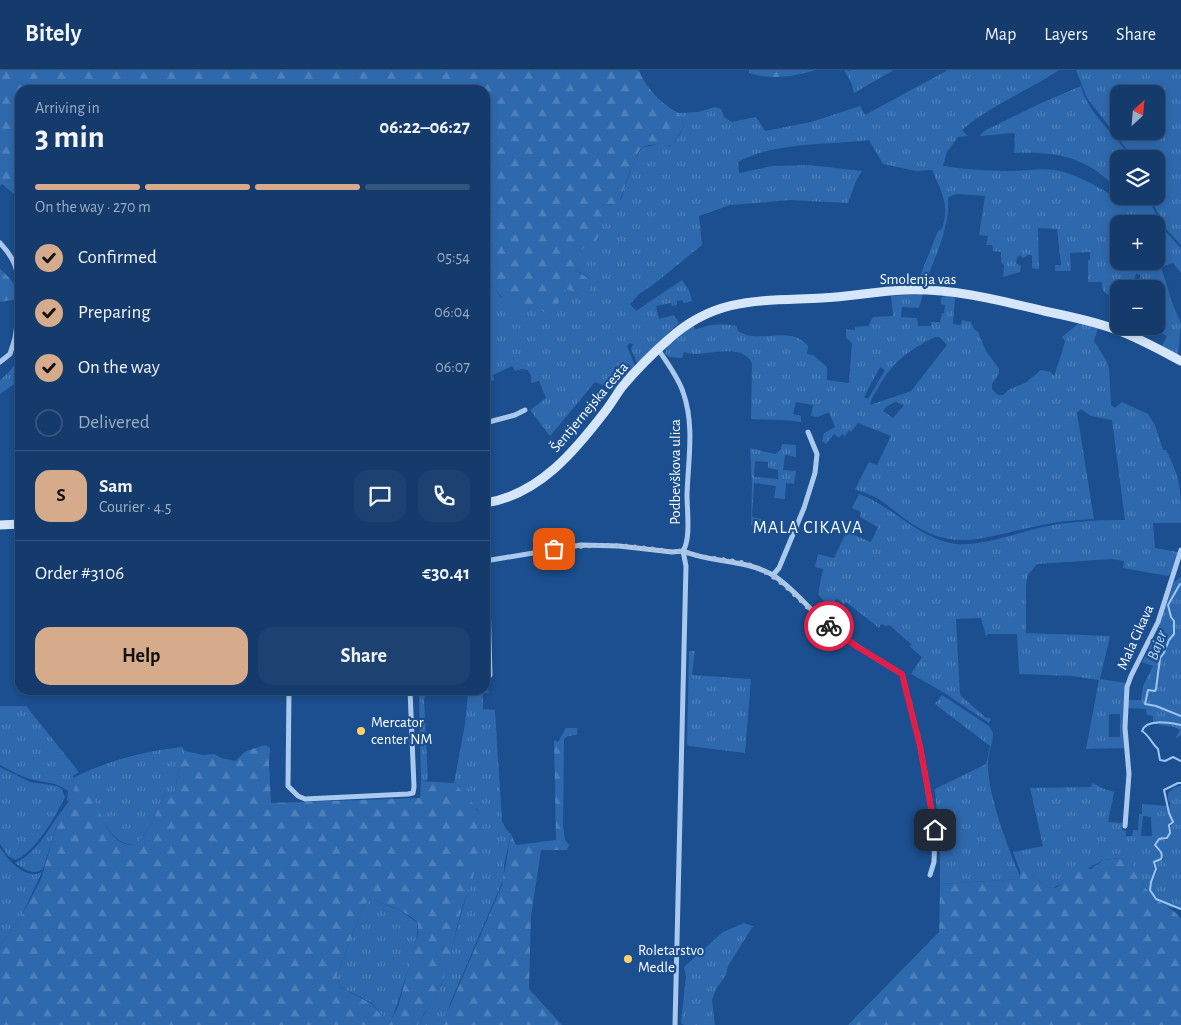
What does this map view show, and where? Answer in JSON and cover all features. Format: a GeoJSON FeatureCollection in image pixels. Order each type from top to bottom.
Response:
{"type":"FeatureCollection","features":[{"type":"Feature","properties":{"kind":"main road","name":"Smolenja vas"},"geometry":{"type":"LineString","coordinates":[[658,349],[686,324],[704,314],[745,302],[832,298],[904,290],[978,295],[1110,327],[1137,338],[1181,361]]}},
{"type":"Feature","properties":{"kind":"main road","name":"Šentjernejska cesta"},"geometry":{"type":"LineString","coordinates":[[490,502],[512,497],[522,492],[564,460],[589,432],[622,387],[658,349]]}},
{"type":"Feature","properties":{"kind":"main road"},"geometry":{"type":"LineString","coordinates":[[0,525],[15,524]]}},
{"type":"Feature","properties":{"kind":"street"},"geometry":{"type":"LineString","coordinates":[[0,243],[11,255],[15,267]]}},
{"type":"Feature","properties":{"kind":"street"},"geometry":{"type":"LineString","coordinates":[[0,362],[10,354],[15,338]]}},
{"type":"Feature","properties":{"kind":"street","name":"Podbevškova ulica"},"geometry":{"type":"LineString","coordinates":[[658,349],[683,391],[690,444],[687,540],[683,551],[686,566],[675,1025]]}},
{"type":"Feature","properties":{"kind":"street"},"geometry":{"type":"LineString","coordinates":[[490,422],[515,416],[526,410]]}},
{"type":"Feature","properties":{"kind":"street"},"geometry":{"type":"LineString","coordinates":[[773,575],[779,568],[804,508],[815,474],[817,454],[808,432]]}},
{"type":"Feature","properties":{"kind":"street"},"geometry":{"type":"LineString","coordinates":[[490,559],[581,545],[601,544],[672,552],[683,551],[749,565],[773,575],[842,636],[902,674],[920,746],[935,830],[934,862],[930,875]]}},
{"type":"Feature","properties":{"kind":"street","name":"Mala Cikava"},"geometry":{"type":"LineString","coordinates":[[1125,826],[1129,774],[1125,728],[1127,687],[1158,622],[1181,550]]}},
{"type":"Feature","properties":{"kind":"street"},"geometry":{"type":"LineString","coordinates":[[289,695],[288,786],[298,796],[305,799],[413,793],[410,695]]}},
{"type":"Feature","properties":{"kind":"green space"},"geometry":{"type":"Polygon","coordinates":[[[0,70],[639,70],[645,83],[655,95],[679,113],[684,126],[673,145],[649,145],[641,149],[633,163],[618,203],[615,207],[609,204],[605,206],[598,237],[592,245],[582,250],[579,254],[576,270],[591,280],[590,294],[579,295],[565,288],[552,318],[541,310],[535,311],[529,306],[517,306],[508,302],[490,283],[490,85],[15,85],[15,195],[2,184],[0,186],[0,70]]]}},
{"type":"Feature","properties":{"kind":"green space"},"geometry":{"type":"Polygon","coordinates":[[[749,70],[815,70],[790,76],[774,77],[749,73],[749,70]]]}},
{"type":"Feature","properties":{"kind":"green space"},"geometry":{"type":"Polygon","coordinates":[[[844,70],[894,70],[854,93],[851,82],[844,70]]]}},
{"type":"Feature","properties":{"kind":"green space"},"geometry":{"type":"Polygon","coordinates":[[[948,70],[1059,70],[985,113],[962,130],[968,136],[958,137],[947,152],[943,166],[1016,171],[1055,170],[1065,172],[1102,189],[1110,194],[1110,205],[1152,205],[1156,215],[1110,215],[1110,270],[1162,270],[1181,324],[1178,355],[1162,346],[1167,336],[1165,335],[1165,280],[1139,280],[1140,275],[1136,273],[1135,280],[1110,280],[1110,296],[1103,291],[1102,282],[1088,282],[1090,252],[1070,253],[1071,271],[1055,271],[1055,265],[1061,265],[1057,229],[1038,228],[1039,269],[1032,268],[1032,255],[1023,258],[1020,255],[1016,263],[1021,266],[1020,272],[1003,277],[1004,265],[1001,262],[1001,252],[993,251],[992,245],[986,245],[988,236],[979,235],[985,196],[957,194],[948,197],[947,220],[937,253],[924,286],[916,286],[938,231],[942,229],[945,206],[942,192],[932,170],[916,171],[883,164],[869,140],[784,148],[768,151],[738,162],[739,173],[772,166],[810,165],[862,171],[848,203],[789,200],[730,205],[699,216],[702,245],[639,294],[630,304],[636,311],[682,280],[689,290],[692,301],[684,303],[682,300],[677,301],[677,305],[672,306],[671,303],[656,306],[659,319],[674,315],[679,323],[637,363],[631,349],[633,344],[630,343],[627,346],[635,366],[614,392],[610,388],[595,382],[550,436],[530,410],[546,398],[539,381],[531,383],[531,376],[528,370],[515,371],[512,366],[493,375],[494,380],[490,381],[490,283],[501,297],[541,310],[552,317],[565,288],[579,295],[588,277],[576,270],[576,256],[585,247],[589,246],[601,229],[605,205],[609,204],[612,206],[621,199],[634,160],[643,147],[662,144],[670,146],[676,141],[684,126],[679,113],[698,112],[715,107],[721,109],[724,117],[732,122],[756,117],[765,131],[811,122],[860,106],[865,115],[948,70]]]}},
{"type":"Feature","properties":{"kind":"green space"},"geometry":{"type":"Polygon","coordinates":[[[1076,70],[1181,70],[1181,245],[1167,230],[1165,215],[1159,215],[1154,205],[1165,205],[1165,150],[1127,150],[1120,140],[1165,140],[1165,85],[1110,85],[1110,128],[1087,98],[1076,70]]]}},
{"type":"Feature","properties":{"kind":"green space"},"geometry":{"type":"Polygon","coordinates":[[[1081,86],[1090,106],[1110,132],[1110,140],[1117,140],[1125,150],[1110,150],[1110,183],[1096,170],[1071,158],[1045,153],[1014,153],[1015,134],[1013,133],[980,136],[984,131],[1081,86]]]}},
{"type":"Feature","properties":{"kind":"green space"},"geometry":{"type":"Polygon","coordinates":[[[1165,231],[1181,248],[1181,273],[1173,263],[1165,266],[1165,231]]]}},
{"type":"Feature","properties":{"kind":"green space"},"geometry":{"type":"Polygon","coordinates":[[[0,269],[15,286],[15,299],[0,302],[0,269]]]}},
{"type":"Feature","properties":{"kind":"green space"},"geometry":{"type":"Polygon","coordinates":[[[923,294],[919,308],[902,307],[901,317],[917,318],[918,326],[931,326],[931,322],[940,322],[945,305],[941,304],[941,298],[951,296],[955,298],[953,324],[961,325],[962,320],[971,322],[974,329],[978,332],[986,351],[999,369],[999,373],[992,384],[992,389],[998,395],[1003,395],[1010,389],[1025,383],[1041,370],[1051,372],[1054,376],[1065,341],[1062,337],[1079,323],[1098,328],[1094,341],[1109,367],[1111,405],[1115,408],[1122,402],[1148,414],[1155,425],[1163,450],[1166,450],[1175,469],[1180,493],[1181,523],[1153,523],[1155,548],[1178,552],[1171,573],[1168,576],[1123,568],[1124,561],[1112,559],[1037,564],[1028,575],[1026,585],[1026,633],[1110,636],[1100,679],[1126,683],[1123,715],[1125,748],[1086,749],[1099,680],[1072,676],[1019,674],[1017,634],[988,634],[986,637],[981,618],[956,619],[960,695],[985,717],[991,719],[989,723],[943,692],[911,674],[922,657],[910,647],[911,644],[889,625],[881,624],[879,628],[846,602],[844,604],[837,599],[829,607],[818,594],[823,569],[815,567],[818,554],[834,558],[850,520],[857,523],[852,534],[871,542],[878,527],[860,517],[861,512],[852,508],[859,494],[871,499],[926,534],[950,543],[973,544],[986,542],[1057,524],[1125,520],[1112,420],[1091,416],[1081,409],[1077,413],[1094,519],[1048,524],[982,538],[957,540],[931,534],[918,528],[880,500],[855,489],[869,462],[877,465],[891,436],[858,423],[845,436],[842,434],[839,438],[834,434],[826,444],[822,441],[824,433],[835,427],[829,412],[818,417],[811,416],[813,405],[796,402],[793,414],[801,416],[801,422],[751,419],[752,363],[747,357],[727,351],[696,354],[684,352],[682,358],[669,357],[665,354],[669,345],[693,324],[694,329],[714,325],[734,325],[737,326],[738,331],[746,335],[784,335],[793,336],[801,340],[808,346],[807,354],[813,355],[827,367],[827,380],[849,383],[852,343],[846,338],[846,329],[855,330],[855,327],[868,326],[873,317],[893,316],[891,296],[923,294]],[[939,337],[925,342],[896,363],[884,378],[870,405],[911,391],[947,345],[939,337]],[[880,367],[864,397],[868,399],[885,370],[880,367]],[[895,402],[883,411],[893,418],[904,405],[895,402]],[[1109,714],[1109,737],[1120,737],[1120,714],[1109,714]]]}},
{"type":"Feature","properties":{"kind":"green space"},"geometry":{"type":"Polygon","coordinates":[[[15,364],[15,384],[0,394],[0,380],[15,364]]]}},
{"type":"Feature","properties":{"kind":"green space"},"geometry":{"type":"Polygon","coordinates":[[[782,444],[796,445],[796,457],[785,455],[783,470],[796,471],[794,484],[786,483],[785,499],[774,498],[776,486],[754,483],[752,517],[767,520],[764,529],[751,525],[752,485],[750,448],[775,454],[781,449],[782,444]],[[755,461],[754,477],[778,479],[778,470],[768,468],[768,462],[755,461]]]}},
{"type":"Feature","properties":{"kind":"green space"},"geometry":{"type":"Polygon","coordinates":[[[1181,577],[1181,735],[1177,738],[1180,730],[1156,724],[1153,722],[1153,716],[1147,715],[1146,709],[1128,708],[1128,700],[1141,700],[1143,686],[1153,666],[1142,662],[1154,639],[1162,643],[1166,637],[1157,632],[1174,582],[1181,577]]]}},
{"type":"Feature","properties":{"kind":"green space"},"geometry":{"type":"Polygon","coordinates":[[[689,651],[695,651],[692,675],[751,679],[745,753],[689,746],[687,744],[689,651]]]}},
{"type":"Feature","properties":{"kind":"green space"},"geometry":{"type":"Polygon","coordinates":[[[419,695],[426,695],[424,699],[428,780],[421,781],[419,695]]]}},
{"type":"Feature","properties":{"kind":"green space"},"geometry":{"type":"Polygon","coordinates":[[[468,695],[483,695],[483,709],[495,710],[502,821],[511,834],[504,865],[504,878],[441,1025],[418,1025],[441,986],[445,974],[476,864],[481,833],[478,810],[454,783],[465,724],[468,695]]]}},
{"type":"Feature","properties":{"kind":"green space"},"geometry":{"type":"Polygon","coordinates":[[[942,695],[989,726],[993,733],[988,760],[990,787],[1020,879],[940,884],[935,789],[986,764],[990,746],[935,704],[942,695]]]}},
{"type":"Feature","properties":{"kind":"green space"},"geometry":{"type":"Polygon","coordinates":[[[0,706],[26,706],[79,772],[73,778],[126,758],[182,747],[185,751],[178,771],[175,791],[172,794],[164,795],[151,825],[137,844],[127,844],[118,840],[104,823],[86,783],[76,784],[69,801],[67,800],[68,791],[63,788],[25,777],[0,765],[0,706]]]}},
{"type":"Feature","properties":{"kind":"green space"},"geometry":{"type":"Polygon","coordinates":[[[566,728],[577,728],[577,735],[568,736],[564,739],[563,826],[565,840],[569,845],[567,850],[541,850],[531,916],[529,989],[562,1025],[441,1025],[502,885],[511,834],[516,845],[556,840],[554,740],[558,742],[566,728]]]}},
{"type":"Feature","properties":{"kind":"green space"},"geometry":{"type":"Polygon","coordinates":[[[265,745],[270,748],[271,803],[420,798],[421,781],[454,783],[477,809],[481,825],[480,853],[459,919],[444,977],[436,995],[418,1025],[0,1025],[0,945],[21,917],[41,879],[58,821],[55,820],[69,801],[80,779],[86,784],[108,829],[115,838],[125,844],[137,844],[151,825],[164,795],[172,794],[175,791],[178,771],[185,751],[203,755],[214,754],[221,758],[235,761],[246,751],[265,745]],[[374,900],[364,904],[337,975],[340,987],[372,1004],[385,1020],[390,1022],[398,1007],[418,933],[418,923],[403,912],[374,900]]]}},
{"type":"Feature","properties":{"kind":"green space"},"geometry":{"type":"Polygon","coordinates":[[[0,767],[30,782],[57,786],[62,789],[65,797],[37,842],[23,856],[15,860],[8,856],[0,844],[0,767]]]}},
{"type":"Feature","properties":{"kind":"green space"},"geometry":{"type":"Polygon","coordinates":[[[1093,783],[1114,792],[1108,822],[1122,823],[1122,830],[1126,831],[1126,836],[1132,836],[1133,830],[1138,830],[1139,814],[1142,814],[1142,804],[1168,806],[1168,811],[1171,821],[1168,825],[1169,835],[1166,838],[1158,838],[1154,846],[1161,855],[1161,857],[1153,862],[1155,871],[1153,875],[1155,876],[1157,871],[1156,864],[1158,861],[1163,860],[1162,853],[1156,845],[1159,840],[1167,840],[1169,836],[1171,826],[1173,822],[1169,811],[1168,793],[1175,787],[1181,786],[1181,909],[1168,907],[1157,900],[1137,878],[1131,862],[1121,858],[1103,860],[1053,888],[1047,887],[1025,871],[1020,871],[1013,852],[1043,846],[1030,788],[1091,787],[1093,783]],[[1143,816],[1141,836],[1152,836],[1151,817],[1143,816]]]}},
{"type":"Feature","properties":{"kind":"green space"},"geometry":{"type":"Polygon","coordinates":[[[55,820],[58,821],[43,869],[32,872],[15,863],[33,850],[43,839],[55,820]]]}},
{"type":"Feature","properties":{"kind":"green space"},"geometry":{"type":"Polygon","coordinates":[[[0,848],[18,868],[36,874],[42,872],[21,917],[0,945],[0,848]]]}},
{"type":"Feature","properties":{"kind":"green space"},"geometry":{"type":"Polygon","coordinates":[[[1121,858],[1131,862],[1135,873],[1146,888],[1181,919],[1181,1025],[848,1025],[939,932],[940,884],[1020,879],[1020,871],[1025,871],[1047,887],[1053,888],[1057,887],[1076,871],[1083,868],[1091,869],[1103,860],[1121,858]]]}},
{"type":"Feature","properties":{"kind":"green space"},"geometry":{"type":"Polygon","coordinates":[[[374,900],[401,911],[418,923],[412,956],[397,1006],[390,1022],[385,1020],[372,1003],[340,987],[337,975],[364,904],[374,900]]]}},
{"type":"Feature","properties":{"kind":"green space"},"geometry":{"type":"Polygon","coordinates":[[[744,923],[753,926],[728,966],[726,975],[716,989],[712,1000],[715,1025],[684,1025],[681,1023],[686,977],[684,967],[723,932],[744,923]]]}},
{"type":"Feature","properties":{"kind":"waterway","name":"Bajer"},"geometry":{"type":"LineString","coordinates":[[1180,584],[1168,605],[1174,621],[1174,634],[1160,658],[1156,689],[1155,691],[1148,690],[1145,704],[1156,706],[1181,716]]}},
{"type":"Feature","properties":{"kind":"waterway","name":"Bajer"},"geometry":{"type":"LineString","coordinates":[[1181,725],[1153,723],[1148,724],[1142,731],[1158,749],[1160,760],[1165,761],[1173,757],[1181,761]]}},
{"type":"Feature","properties":{"kind":"waterway","name":"Bajer"},"geometry":{"type":"LineString","coordinates":[[1181,783],[1164,790],[1173,822],[1169,825],[1170,833],[1167,838],[1159,839],[1155,845],[1162,857],[1154,862],[1156,869],[1150,890],[1156,899],[1181,909]]}},
{"type":"Feature","properties":{"kind":"way so far"},"geometry":{"type":"LineString","coordinates":[[554,549],[601,544],[672,552],[683,551],[749,565],[773,575],[794,592],[829,626]]}},
{"type":"Feature","properties":{"kind":"place","name":"Mercator center NM"},"geometry":{"type":"Point","coordinates":[361,731]}},
{"type":"Feature","properties":{"kind":"place","name":"Roletarstvo Medle"},"geometry":{"type":"Point","coordinates":[628,959]}},
{"type":"Feature","properties":{"kind":"district","name":"MALA CIKAVA"},"geometry":{"type":"Point","coordinates":[808,527]}},
{"type":"Feature","properties":{"kind":"route"},"geometry":{"type":"LineString","coordinates":[[829,626],[856,646],[902,674],[920,746],[935,830]]}}]}
